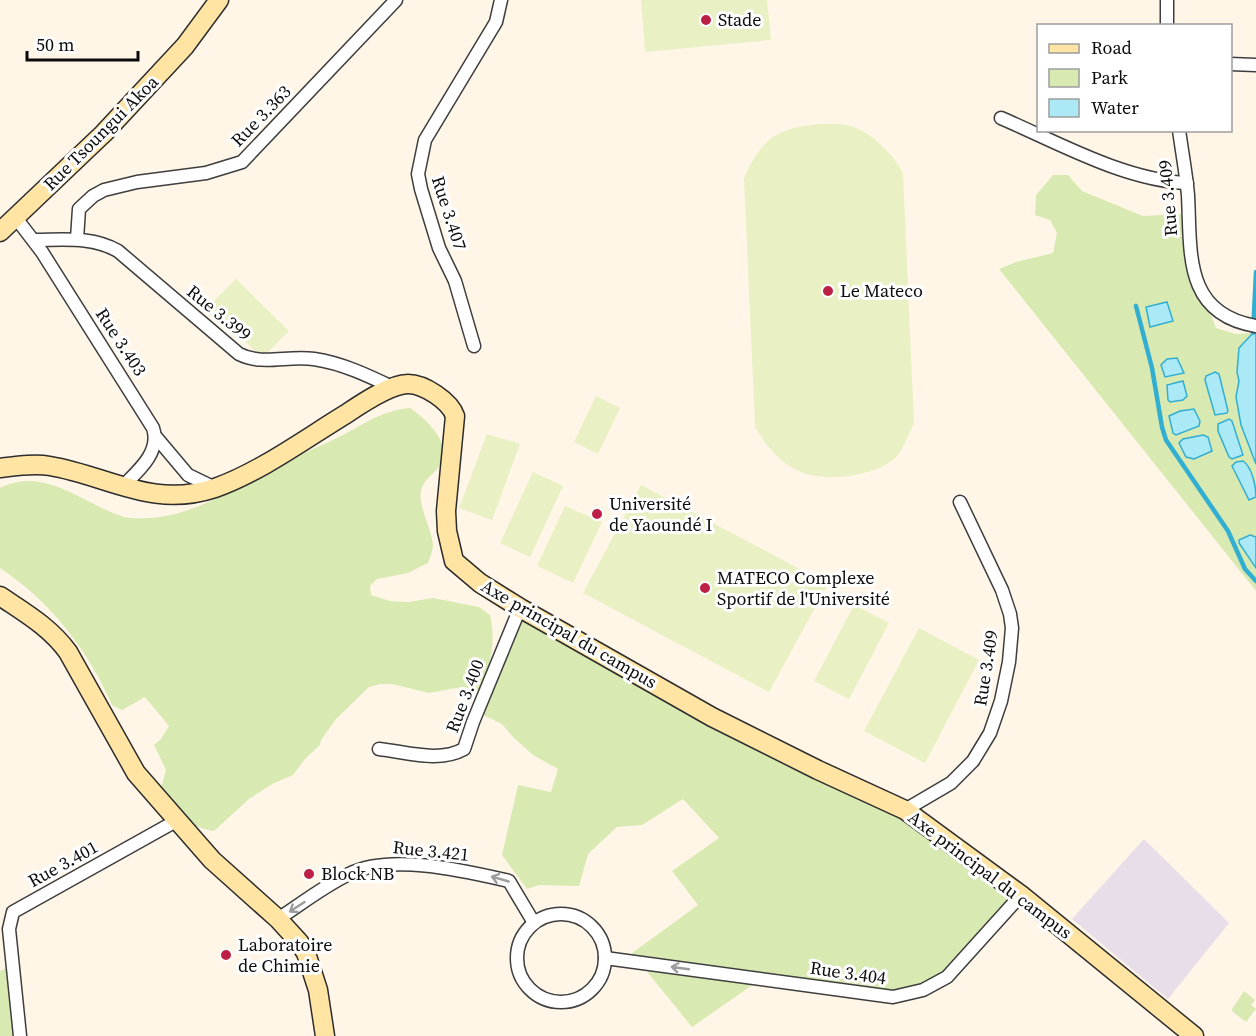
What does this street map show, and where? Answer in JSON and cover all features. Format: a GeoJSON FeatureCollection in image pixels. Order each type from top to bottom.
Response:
{"type":"FeatureCollection","features":[{"type":"Feature","properties":{"kind":"street","name":"Rue Tsoungui Akoa"},"geometry":{"type":"LineString","coordinates":[[0,232],[104,133],[185,46],[219,0]]}},
{"type":"Feature","properties":{"kind":"street","name":"Rue 3.363"},"geometry":{"type":"LineString","coordinates":[[77,239],[79,209],[93,196],[104,190],[137,182],[206,173],[242,162],[396,0]]}},
{"type":"Feature","properties":{"kind":"street","name":"Rue 3.407"},"geometry":{"type":"LineString","coordinates":[[474,345],[455,281],[439,248],[418,174],[425,140],[496,22],[501,0]]}},
{"type":"Feature","properties":{"kind":"street"},"geometry":{"type":"LineString","coordinates":[[1167,0],[1167,24]]}},
{"type":"Feature","properties":{"kind":"street"},"geometry":{"type":"LineString","coordinates":[[1232,64],[1256,65]]}},
{"type":"Feature","properties":{"kind":"street"},"geometry":{"type":"LineString","coordinates":[[1001,118],[1130,174],[1187,183]]}},
{"type":"Feature","properties":{"kind":"street","name":"Rue 3.409"},"geometry":{"type":"LineString","coordinates":[[1179,132],[1187,183],[1192,263],[1199,287],[1205,300],[1215,308],[1239,323],[1256,326]]}},
{"type":"Feature","properties":{"kind":"street","name":"Rue 3.403"},"geometry":{"type":"LineString","coordinates":[[16,218],[34,240],[146,415],[156,437],[188,475],[215,488]]}},
{"type":"Feature","properties":{"kind":"street","name":"Rue 3.399"},"geometry":{"type":"LineString","coordinates":[[34,240],[77,239],[106,244],[118,251],[239,354],[249,359],[264,361],[311,359],[361,373],[394,388]]}},
{"type":"Feature","properties":{"kind":"street","name":"Axe principal du campus"},"geometry":{"type":"LineString","coordinates":[[0,468],[23,465],[50,466],[167,496],[182,495],[215,488],[261,466],[369,400],[394,388],[408,384],[438,395],[452,408],[454,422],[446,511],[447,531],[454,561],[480,583],[520,608],[712,717],[905,810],[1021,895],[1194,1036]]}},
{"type":"Feature","properties":{"kind":"street"},"geometry":{"type":"LineString","coordinates":[[123,486],[148,459],[156,437]]}},
{"type":"Feature","properties":{"kind":"street","name":"Rue 3.409"},"geometry":{"type":"LineString","coordinates":[[905,810],[951,783],[973,760],[990,733],[1001,701],[1009,662],[1010,614],[1002,590],[960,502]]}},
{"type":"Feature","properties":{"kind":"street"},"geometry":{"type":"LineString","coordinates":[[0,596],[46,627],[57,638],[78,670],[136,773],[212,861],[279,919],[306,953],[318,990],[324,1036]]}},
{"type":"Feature","properties":{"kind":"street","name":"Rue 3.400"},"geometry":{"type":"LineString","coordinates":[[380,749],[442,757],[455,755],[464,749],[520,608]]}},
{"type":"Feature","properties":{"kind":"street","name":"Rue 3.401"},"geometry":{"type":"LineString","coordinates":[[20,1036],[9,929],[13,912],[176,821]]}},
{"type":"Feature","properties":{"kind":"street","name":"Rue 3.421"},"geometry":{"type":"LineString","coordinates":[[279,919],[350,873],[377,864],[471,872],[509,881],[534,923]]}},
{"type":"Feature","properties":{"kind":"street","name":"Rue 3.404"},"geometry":{"type":"LineString","coordinates":[[605,958],[893,997],[923,990],[947,977],[1021,895]]}},
{"type":"Feature","properties":{"kind":"street"},"geometry":{"type":"LineString","coordinates":[[557,915],[569,915],[591,926],[604,946],[605,958],[601,977],[590,992],[579,999],[554,1002],[541,998],[531,991],[523,981],[518,969],[517,956],[519,944],[534,923],[557,915]]}},
{"type":"Feature","properties":{"kind":"shaded area"},"geometry":{"type":"Polygon","coordinates":[[[1144,839],[1229,923],[1168,999],[1072,919],[1144,839]]]}},
{"type":"Feature","properties":{"kind":"green space","name":"Stade"},"geometry":{"type":"Polygon","coordinates":[[[641,0],[767,0],[771,40],[645,52],[641,0]]]}},
{"type":"Feature","properties":{"kind":"green space","name":"Le Mateco"},"geometry":{"type":"Polygon","coordinates":[[[820,124],[846,125],[861,130],[882,146],[903,173],[914,423],[900,453],[887,464],[855,475],[838,477],[822,477],[796,470],[774,453],[755,427],[744,178],[757,153],[773,138],[793,128],[820,124]]]}},
{"type":"Feature","properties":{"kind":"green space"},"geometry":{"type":"Polygon","coordinates":[[[1053,175],[1068,175],[1082,191],[1143,216],[1181,214],[1190,237],[1198,280],[1216,328],[1236,334],[1253,333],[1239,348],[1237,372],[1239,381],[1236,398],[1241,425],[1256,464],[1256,591],[999,269],[1016,262],[1053,253],[1057,233],[1050,220],[1035,215],[1036,195],[1053,175]]]}},
{"type":"Feature","properties":{"kind":"green space"},"geometry":{"type":"Polygon","coordinates":[[[236,279],[289,331],[262,358],[209,306],[236,279]]]}},
{"type":"Feature","properties":{"kind":"green space"},"geometry":{"type":"Polygon","coordinates":[[[596,396],[620,408],[598,454],[574,442],[596,396]]]}},
{"type":"Feature","properties":{"kind":"green space"},"geometry":{"type":"Polygon","coordinates":[[[410,408],[436,432],[443,448],[440,465],[421,491],[421,504],[433,545],[428,563],[408,573],[377,579],[370,586],[371,595],[390,601],[409,602],[433,598],[479,607],[490,615],[493,634],[491,653],[480,690],[462,687],[429,693],[392,684],[369,687],[336,719],[320,745],[293,775],[272,784],[249,799],[214,831],[196,826],[183,816],[161,788],[166,770],[154,745],[169,726],[145,697],[122,710],[112,705],[92,665],[66,629],[36,596],[0,568],[0,488],[16,482],[32,481],[63,489],[124,517],[151,518],[168,515],[185,511],[216,498],[375,418],[392,411],[410,408]]]}},
{"type":"Feature","properties":{"kind":"green space"},"geometry":{"type":"Polygon","coordinates":[[[487,434],[520,444],[492,520],[459,508],[487,434]]]}},
{"type":"Feature","properties":{"kind":"green space"},"geometry":{"type":"Polygon","coordinates":[[[533,472],[563,486],[530,557],[500,543],[533,472]]]}},
{"type":"Feature","properties":{"kind":"green space","name":"MATECO Complexe Sportif de l'Université"},"geometry":{"type":"Polygon","coordinates":[[[641,485],[828,584],[769,692],[583,593],[641,485]]]}},
{"type":"Feature","properties":{"kind":"green space"},"geometry":{"type":"Polygon","coordinates":[[[565,506],[602,522],[573,583],[537,566],[565,506]]]}},
{"type":"Feature","properties":{"kind":"green space"},"geometry":{"type":"Polygon","coordinates":[[[854,605],[889,623],[849,699],[814,681],[854,605]]]}},
{"type":"Feature","properties":{"kind":"green space"},"geometry":{"type":"Polygon","coordinates":[[[520,608],[905,810],[1021,895],[947,977],[893,997],[761,979],[692,1027],[632,953],[698,905],[672,871],[719,838],[683,799],[642,825],[617,827],[588,854],[579,886],[539,885],[527,889],[502,855],[518,785],[551,792],[558,769],[533,755],[502,724],[477,712],[520,608]]]}},
{"type":"Feature","properties":{"kind":"green space"},"geometry":{"type":"Polygon","coordinates":[[[919,628],[979,660],[925,763],[864,731],[919,628]]]}},
{"type":"Feature","properties":{"kind":"green space"},"geometry":{"type":"Polygon","coordinates":[[[13,964],[20,1036],[0,1036],[0,971],[13,964]]]}},
{"type":"Feature","properties":{"kind":"green space"},"geometry":{"type":"Polygon","coordinates":[[[1244,991],[1255,1000],[1251,1005],[1256,1009],[1246,1022],[1232,1009],[1244,991]]]}},
{"type":"Feature","properties":{"kind":"water"},"geometry":{"type":"Polygon","coordinates":[[[1167,302],[1173,321],[1150,327],[1146,307],[1167,302]]]}},
{"type":"Feature","properties":{"kind":"water"},"geometry":{"type":"Polygon","coordinates":[[[1253,333],[1256,333],[1256,464],[1241,425],[1236,397],[1239,381],[1237,372],[1239,348],[1253,333]]]}},
{"type":"Feature","properties":{"kind":"water"},"geometry":{"type":"Polygon","coordinates":[[[1177,358],[1184,373],[1165,377],[1161,365],[1167,359],[1177,358]]]}},
{"type":"Feature","properties":{"kind":"water"},"geometry":{"type":"Polygon","coordinates":[[[1215,372],[1219,374],[1228,411],[1215,415],[1205,380],[1206,376],[1215,372]]]}},
{"type":"Feature","properties":{"kind":"water"},"geometry":{"type":"Polygon","coordinates":[[[1183,381],[1187,396],[1183,400],[1170,402],[1167,385],[1183,381]]]}},
{"type":"Feature","properties":{"kind":"water"},"geometry":{"type":"Polygon","coordinates":[[[1194,409],[1200,421],[1199,426],[1176,435],[1173,433],[1169,416],[1180,411],[1194,409]]]}},
{"type":"Feature","properties":{"kind":"water"},"geometry":{"type":"Polygon","coordinates":[[[1229,419],[1232,421],[1243,455],[1232,459],[1218,431],[1218,424],[1229,419]]]}},
{"type":"Feature","properties":{"kind":"water"},"geometry":{"type":"Polygon","coordinates":[[[1203,435],[1208,437],[1212,451],[1194,459],[1186,457],[1179,443],[1183,439],[1203,435]]]}},
{"type":"Feature","properties":{"kind":"water"},"geometry":{"type":"Polygon","coordinates":[[[1243,461],[1251,472],[1255,488],[1256,497],[1249,500],[1232,466],[1236,462],[1243,461]]]}},
{"type":"Feature","properties":{"kind":"water"},"geometry":{"type":"Polygon","coordinates":[[[1250,535],[1256,537],[1256,568],[1239,543],[1239,540],[1250,535]]]}},
{"type":"Feature","properties":{"kind":"waterway"},"geometry":{"type":"LineString","coordinates":[[1253,333],[1256,272]]}},
{"type":"Feature","properties":{"kind":"waterway"},"geometry":{"type":"LineString","coordinates":[[1136,306],[1152,368],[1166,440],[1228,531],[1245,569],[1256,581]]}},
{"type":"Feature","properties":{"kind":"place","name":"Stade"},"geometry":{"type":"Point","coordinates":[706,20]}},
{"type":"Feature","properties":{"kind":"place","name":"Le Mateco"},"geometry":{"type":"Point","coordinates":[828,291]}},
{"type":"Feature","properties":{"kind":"place","name":"Université de Yaoundé I"},"geometry":{"type":"Point","coordinates":[597,514]}},
{"type":"Feature","properties":{"kind":"place","name":"MATECO Complexe Sportif de l'Université"},"geometry":{"type":"Point","coordinates":[705,588]}},
{"type":"Feature","properties":{"kind":"place","name":"Block NB"},"geometry":{"type":"Point","coordinates":[309,874]}},
{"type":"Feature","properties":{"kind":"place","name":"Laboratoire de Chimie"},"geometry":{"type":"Point","coordinates":[226,955]}}]}
